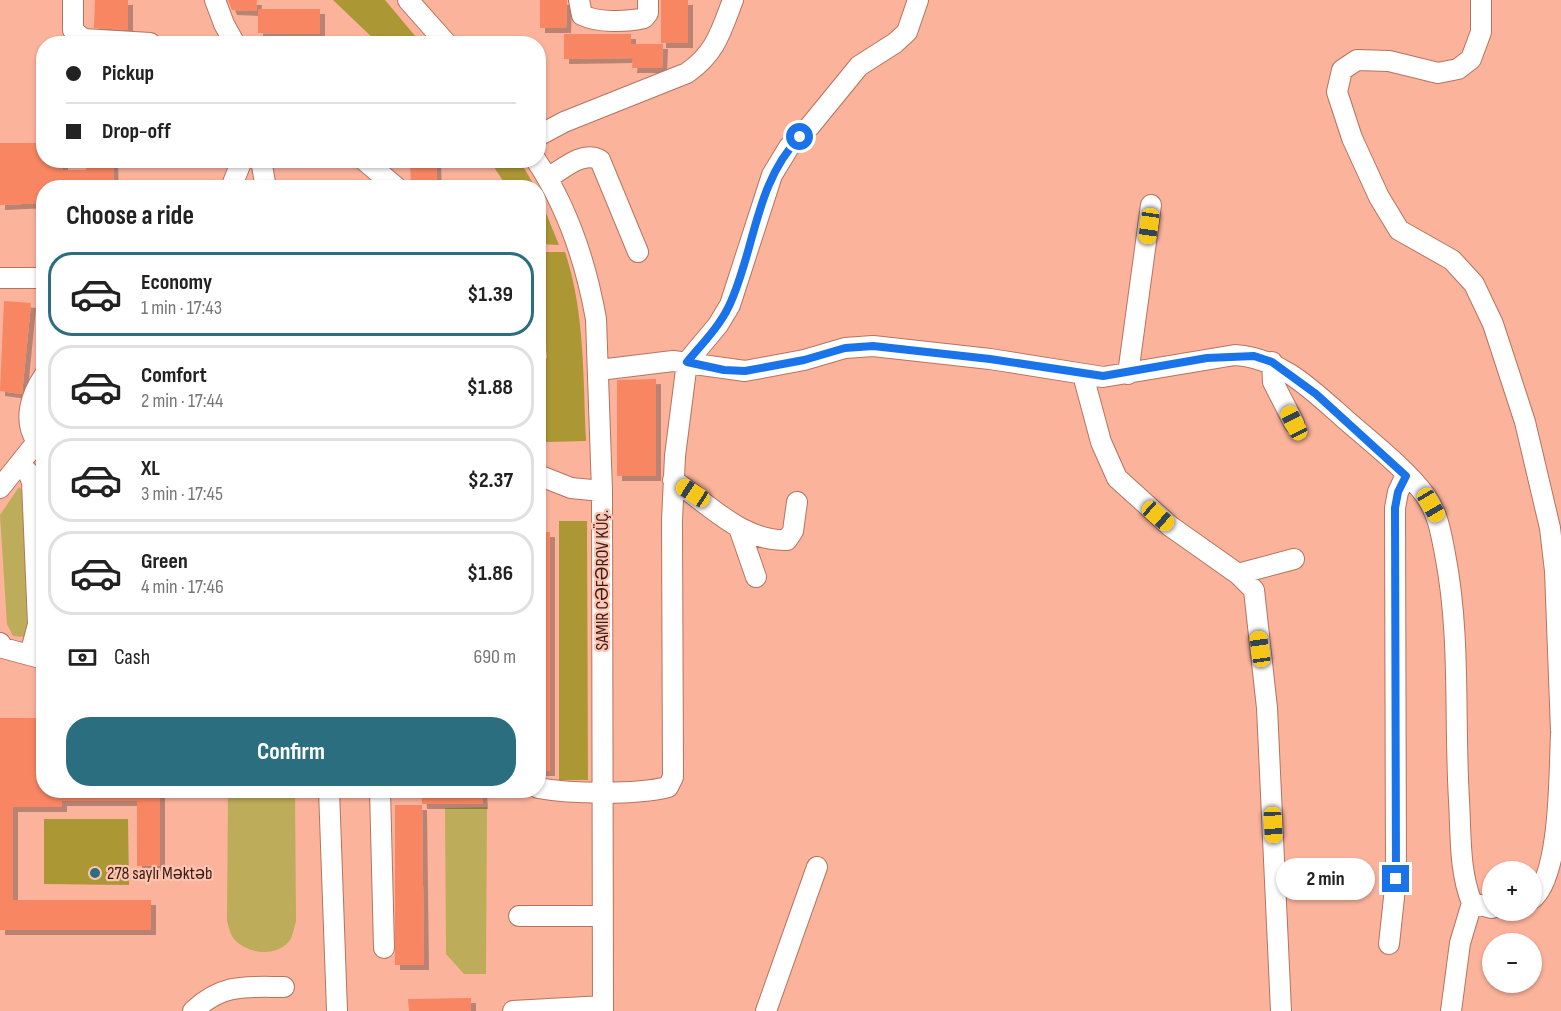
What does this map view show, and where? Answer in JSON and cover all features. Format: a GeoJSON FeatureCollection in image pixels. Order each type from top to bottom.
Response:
{"type":"FeatureCollection","features":[{"type":"Feature","properties":{"kind":"street"},"geometry":{"type":"LineString","coordinates":[[73,0],[73,30],[79,36]]}},
{"type":"Feature","properties":{"kind":"street"},"geometry":{"type":"LineString","coordinates":[[215,0],[231,36]]}},
{"type":"Feature","properties":{"kind":"street"},"geometry":{"type":"LineString","coordinates":[[408,0],[440,36]]}},
{"type":"Feature","properties":{"kind":"street"},"geometry":{"type":"LineString","coordinates":[[579,0],[582,15],[590,19],[636,20],[644,18],[648,13],[648,0]]}},
{"type":"Feature","properties":{"kind":"street"},"geometry":{"type":"LineString","coordinates":[[546,132],[564,122],[678,77],[702,62],[716,42],[733,0]]}},
{"type":"Feature","properties":{"kind":"street"},"geometry":{"type":"LineString","coordinates":[[546,788],[602,791],[658,790],[668,787],[673,777],[673,480],[687,362],[718,325],[730,305],[772,175],[789,147],[810,126],[859,66],[895,43],[907,32],[918,0]]}},
{"type":"Feature","properties":{"kind":"street"},"geometry":{"type":"LineString","coordinates":[[1481,0],[1481,32],[1471,59],[1458,69],[1438,73],[1389,61],[1357,60],[1342,70],[1337,92],[1352,138],[1379,197],[1399,230],[1452,260],[1474,284],[1493,324],[1525,422],[1550,528],[1557,607],[1561,733],[1556,855],[1549,879],[1542,890]]}},
{"type":"Feature","properties":{"kind":"street"},"geometry":{"type":"LineString","coordinates":[[548,178],[585,157],[593,156],[600,160],[638,252]]}},
{"type":"Feature","properties":{"kind":"street"},"geometry":{"type":"LineString","coordinates":[[373,168],[388,180]]}},
{"type":"Feature","properties":{"kind":"street","name":"SAMIR CƏFƏROV KÜÇ."},"geometry":{"type":"LineString","coordinates":[[541,168],[548,178],[585,267],[596,319],[602,491],[601,916],[603,1008]]}},
{"type":"Feature","properties":{"kind":"street"},"geometry":{"type":"LineString","coordinates":[[1128,374],[1151,206]]}},
{"type":"Feature","properties":{"kind":"street"},"geometry":{"type":"LineString","coordinates":[[0,278],[36,278]]}},
{"type":"Feature","properties":{"kind":"street"},"geometry":{"type":"LineString","coordinates":[[599,370],[653,362],[687,362],[724,370],[745,371],[804,360],[845,348],[873,346],[990,359],[1083,375],[1128,374],[1235,355],[1254,356],[1272,362],[1316,394],[1424,494],[1438,517],[1451,584],[1456,644],[1457,764],[1463,868],[1472,903],[1460,944],[1451,1011]]}},
{"type":"Feature","properties":{"kind":"street"},"geometry":{"type":"LineString","coordinates":[[1272,362],[1274,382],[1294,423]]}},
{"type":"Feature","properties":{"kind":"street"},"geometry":{"type":"LineString","coordinates":[[1083,375],[1101,442],[1117,478],[1170,526],[1238,574],[1254,590],[1267,708],[1281,1011]]}},
{"type":"Feature","properties":{"kind":"street"},"geometry":{"type":"LineString","coordinates":[[36,388],[29,411],[29,429],[36,433]]}},
{"type":"Feature","properties":{"kind":"street"},"geometry":{"type":"LineString","coordinates":[[0,488],[36,442]]}},
{"type":"Feature","properties":{"kind":"street"},"geometry":{"type":"LineString","coordinates":[[19,465],[28,472],[32,482],[36,545]]}},
{"type":"Feature","properties":{"kind":"street"},"geometry":{"type":"LineString","coordinates":[[1389,944],[1396,879],[1395,508],[1398,492],[1406,476]]}},
{"type":"Feature","properties":{"kind":"street"},"geometry":{"type":"LineString","coordinates":[[546,478],[572,488],[602,491]]}},
{"type":"Feature","properties":{"kind":"street"},"geometry":{"type":"LineString","coordinates":[[673,480],[739,528],[756,535],[787,540],[792,531],[797,502]]}},
{"type":"Feature","properties":{"kind":"street"},"geometry":{"type":"LineString","coordinates":[[739,528],[756,577]]}},
{"type":"Feature","properties":{"kind":"street"},"geometry":{"type":"LineString","coordinates":[[1238,574],[1294,559]]}},
{"type":"Feature","properties":{"kind":"street"},"geometry":{"type":"LineString","coordinates":[[1,647],[36,657]]}},
{"type":"Feature","properties":{"kind":"street"},"geometry":{"type":"LineString","coordinates":[[329,798],[337,1011]]}},
{"type":"Feature","properties":{"kind":"street"},"geometry":{"type":"LineString","coordinates":[[380,798],[384,948]]}},
{"type":"Feature","properties":{"kind":"street"},"geometry":{"type":"LineString","coordinates":[[766,1011],[817,867]]}},
{"type":"Feature","properties":{"kind":"street"},"geometry":{"type":"LineString","coordinates":[[1472,903],[1482,906]]}},
{"type":"Feature","properties":{"kind":"street"},"geometry":{"type":"LineString","coordinates":[[519,916],[601,916]]}},
{"type":"Feature","properties":{"kind":"street"},"geometry":{"type":"LineString","coordinates":[[194,1011],[209,997],[230,987],[284,987]]}},
{"type":"Feature","properties":{"kind":"street"},"geometry":{"type":"LineString","coordinates":[[513,1011],[603,1008]]}},
{"type":"Feature","properties":{"kind":"shaded area"},"geometry":{"type":"Polygon","coordinates":[[[333,0],[385,0],[415,36],[371,36],[333,0]]]}},
{"type":"Feature","properties":{"kind":"shaded area"},"geometry":{"type":"Polygon","coordinates":[[[495,168],[524,168],[531,180],[502,180],[495,168]]]}},
{"type":"Feature","properties":{"kind":"shaded area"},"geometry":{"type":"Polygon","coordinates":[[[546,213],[559,245],[546,244],[546,213]]]}},
{"type":"Feature","properties":{"kind":"shaded area"},"geometry":{"type":"Polygon","coordinates":[[[546,252],[565,252],[572,275],[580,322],[586,441],[546,442],[546,252]]]}},
{"type":"Feature","properties":{"kind":"shaded area"},"geometry":{"type":"Polygon","coordinates":[[[19,487],[26,496],[29,629],[25,637],[13,636],[7,624],[0,515],[19,487]]]}},
{"type":"Feature","properties":{"kind":"shaded area"},"geometry":{"type":"Polygon","coordinates":[[[559,521],[587,521],[588,780],[559,780],[559,521]]]}},
{"type":"Feature","properties":{"kind":"shaded area"},"geometry":{"type":"Polygon","coordinates":[[[228,798],[295,798],[296,922],[290,940],[278,950],[254,951],[234,939],[227,921],[228,798]]]}},
{"type":"Feature","properties":{"kind":"shaded area"},"geometry":{"type":"Polygon","coordinates":[[[487,807],[486,974],[464,974],[446,954],[445,808],[487,807]]]}},
{"type":"Feature","properties":{"kind":"shaded area"},"geometry":{"type":"Polygon","coordinates":[[[44,819],[128,819],[129,885],[44,884],[44,819]]]}},
{"type":"Feature","properties":{"kind":"building"},"geometry":{"type":"Polygon","coordinates":[[[95,0],[128,0],[128,30],[94,28],[95,0]]]}},
{"type":"Feature","properties":{"kind":"building"},"geometry":{"type":"Polygon","coordinates":[[[228,0],[257,0],[256,11],[232,10],[228,0]]]}},
{"type":"Feature","properties":{"kind":"building"},"geometry":{"type":"Polygon","coordinates":[[[540,0],[567,0],[566,28],[540,28],[540,0]]]}},
{"type":"Feature","properties":{"kind":"building"},"geometry":{"type":"Polygon","coordinates":[[[661,0],[688,0],[688,43],[661,43],[661,0]]]}},
{"type":"Feature","properties":{"kind":"building"},"geometry":{"type":"Polygon","coordinates":[[[258,9],[320,9],[320,34],[258,33],[258,9]]]}},
{"type":"Feature","properties":{"kind":"building"},"geometry":{"type":"Polygon","coordinates":[[[564,34],[631,34],[631,44],[663,44],[662,68],[632,68],[633,58],[564,59],[564,34]]]}},
{"type":"Feature","properties":{"kind":"building"},"geometry":{"type":"Polygon","coordinates":[[[0,143],[36,143],[36,168],[86,170],[86,168],[113,168],[114,180],[36,180],[36,203],[0,205],[0,143]]]}},
{"type":"Feature","properties":{"kind":"building"},"geometry":{"type":"Polygon","coordinates":[[[410,168],[436,168],[437,180],[411,180],[410,168]]]}},
{"type":"Feature","properties":{"kind":"building"},"geometry":{"type":"Polygon","coordinates":[[[4,301],[31,303],[22,394],[0,391],[4,301]]]}},
{"type":"Feature","properties":{"kind":"building"},"geometry":{"type":"Polygon","coordinates":[[[656,379],[656,476],[617,476],[617,380],[656,379]]]}},
{"type":"Feature","properties":{"kind":"building"},"geometry":{"type":"Polygon","coordinates":[[[546,532],[550,532],[550,771],[546,771],[546,532]]]}},
{"type":"Feature","properties":{"kind":"building"},"geometry":{"type":"Polygon","coordinates":[[[0,718],[36,718],[36,798],[160,798],[160,866],[137,866],[137,801],[62,801],[62,807],[13,807],[13,900],[151,900],[151,930],[0,930],[0,718]]]}},
{"type":"Feature","properties":{"kind":"building"},"geometry":{"type":"Polygon","coordinates":[[[422,798],[483,798],[483,804],[422,804],[422,798]]]}},
{"type":"Feature","properties":{"kind":"building"},"geometry":{"type":"Polygon","coordinates":[[[395,805],[422,805],[424,965],[395,965],[395,805]]]}},
{"type":"Feature","properties":{"kind":"building"},"geometry":{"type":"Polygon","coordinates":[[[471,998],[471,1011],[409,1011],[408,999],[471,998]]]}},
{"type":"Feature","properties":{"kind":"place","name":"278 saylı Məktəb"},"geometry":{"type":"Point","coordinates":[95,873]}},
{"type":"Feature","properties":{"kind":"route"},"geometry":{"type":"LineString","coordinates":[[800,137],[789,147],[772,175],[730,305],[718,325],[687,362],[724,370],[745,371],[804,360],[845,348],[873,346],[990,359],[1083,375],[1103,376],[1128,374],[1207,358],[1235,355],[1254,356],[1272,362],[1316,394],[1406,476],[1398,492],[1395,508],[1396,879]]}}]}
